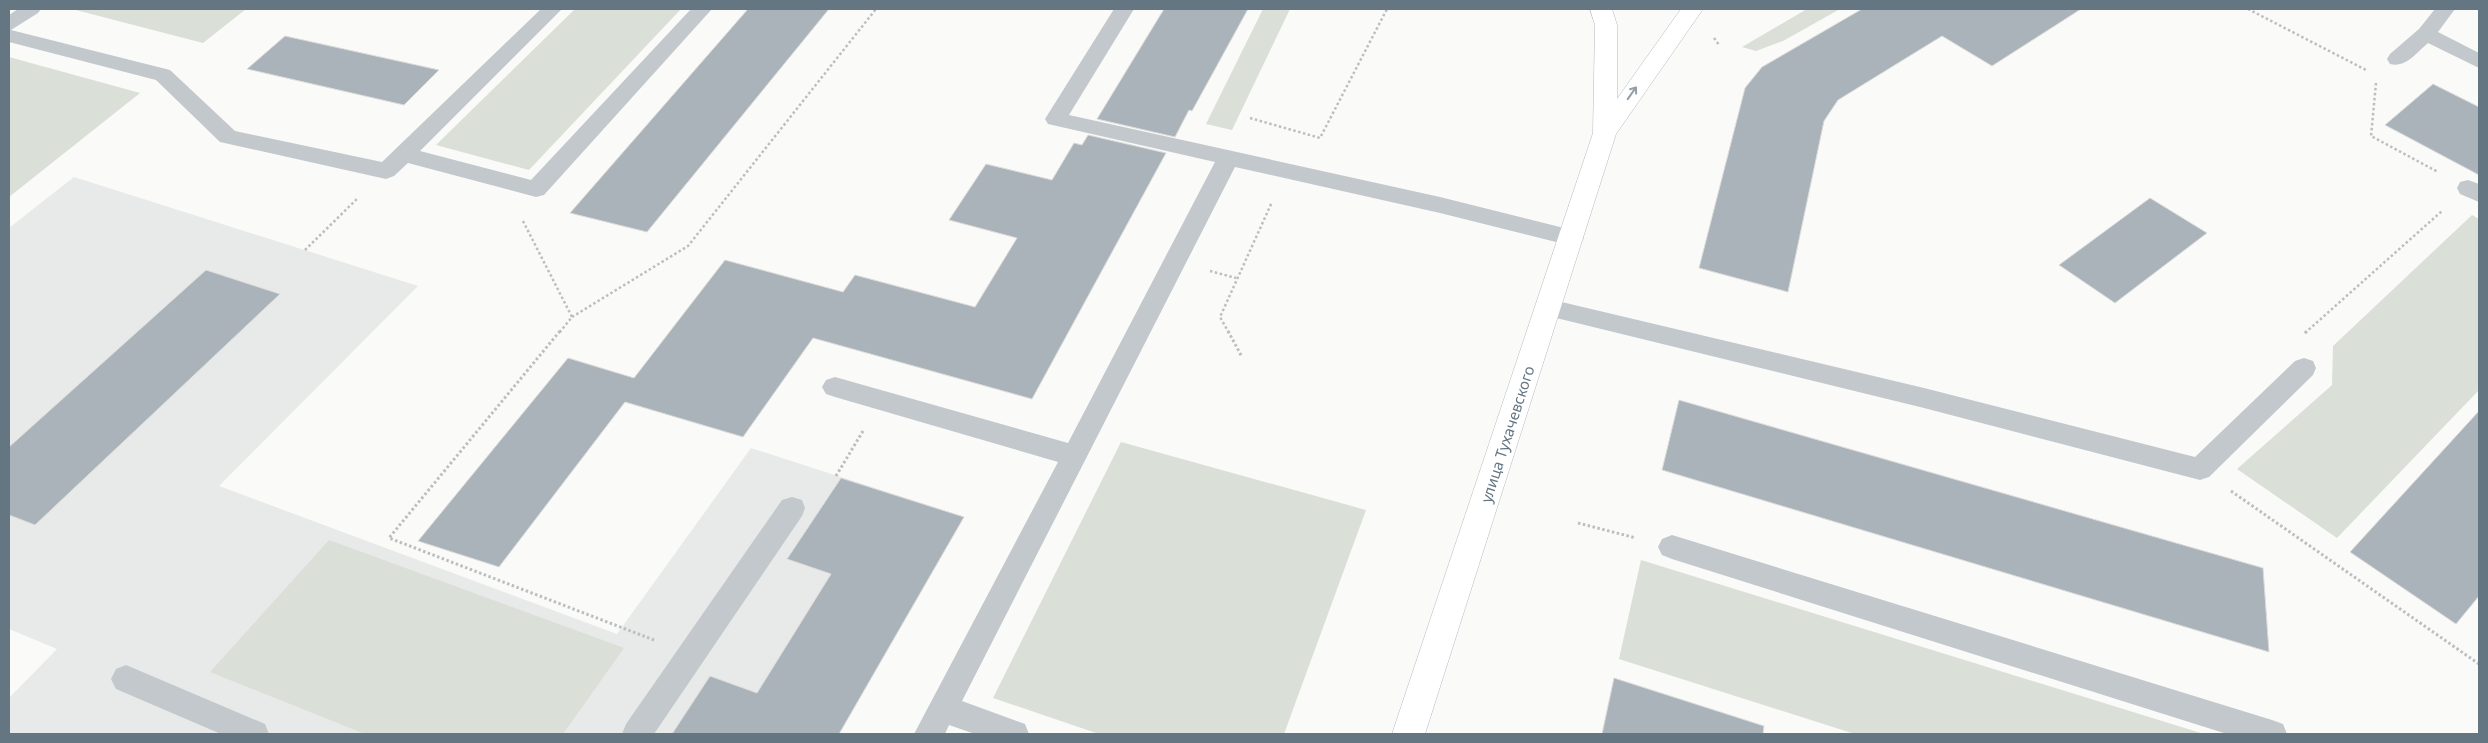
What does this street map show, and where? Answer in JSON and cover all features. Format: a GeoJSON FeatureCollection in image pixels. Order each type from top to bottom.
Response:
{"type":"FeatureCollection","features":[{"type":"Feature","properties":{"kind":"main road","name":"улица Тухачевского"},"geometry":{"type":"LineString","coordinates":[[1408,734],[1605,133],[1606,26],[1601,9]]}},
{"type":"Feature","properties":{"kind":"main road","name":"улица Тухачевского"},"geometry":{"type":"LineString","coordinates":[[1605,133],[1692,9]]}},
{"type":"Feature","properties":{"kind":"lane"},"geometry":{"type":"LineString","coordinates":[[9,24],[31,9]]}},
{"type":"Feature","properties":{"kind":"lane"},"geometry":{"type":"LineString","coordinates":[[9,36],[163,75],[228,137],[386,172],[552,9]]}},
{"type":"Feature","properties":{"kind":"lane"},"geometry":{"type":"LineString","coordinates":[[404,154],[536,189],[702,9]]}},
{"type":"Feature","properties":{"kind":"lane"},"geometry":{"type":"LineString","coordinates":[[1124,9],[1056,119],[1440,205],[1572,238]]}},
{"type":"Feature","properties":{"kind":"lane"},"geometry":{"type":"LineString","coordinates":[[2397,59],[2426,34],[2445,9]]}},
{"type":"Feature","properties":{"kind":"lane"},"geometry":{"type":"LineString","coordinates":[[2426,34],[2479,61]]}},
{"type":"Feature","properties":{"kind":"lane"},"geometry":{"type":"LineString","coordinates":[[1014,734],[936,722],[1228,159]]}},
{"type":"Feature","properties":{"kind":"lane"},"geometry":{"type":"LineString","coordinates":[[1549,308],[1924,398],[2200,469],[2304,368]]}},
{"type":"Feature","properties":{"kind":"lane"},"geometry":{"type":"LineString","coordinates":[[835,387],[1074,456]]}},
{"type":"Feature","properties":{"kind":"lane"},"geometry":{"type":"LineString","coordinates":[[637,734],[792,508]]}},
{"type":"Feature","properties":{"kind":"lane"},"geometry":{"type":"LineString","coordinates":[[1672,547],[2272,734]]}},
{"type":"Feature","properties":{"kind":"lane"},"geometry":{"type":"LineString","coordinates":[[126,679],[254,734]]}},
{"type":"Feature","properties":{"kind":"path"},"geometry":{"type":"LineString","coordinates":[[692,654],[389,538],[572,317],[688,246],[876,9]]}},
{"type":"Feature","properties":{"kind":"path"},"geometry":{"type":"LineString","coordinates":[[1242,357],[1220,317],[1236,278],[1288,172],[1320,138],[1387,9]]}},
{"type":"Feature","properties":{"kind":"path"},"geometry":{"type":"LineString","coordinates":[[2248,9],[2368,71]]}},
{"type":"Feature","properties":{"kind":"path"},"geometry":{"type":"LineString","coordinates":[[2304,368],[2305,332],[2474,191],[2372,136],[2376,75]]}},
{"type":"Feature","properties":{"kind":"path"},"geometry":{"type":"LineString","coordinates":[[1250,118],[1320,138]]}},
{"type":"Feature","properties":{"kind":"path"},"geometry":{"type":"LineString","coordinates":[[305,250],[386,172]]}},
{"type":"Feature","properties":{"kind":"path"},"geometry":{"type":"LineString","coordinates":[[520,216],[572,317]]}},
{"type":"Feature","properties":{"kind":"path"},"geometry":{"type":"LineString","coordinates":[[1202,269],[1236,278]]}},
{"type":"Feature","properties":{"kind":"path"},"geometry":{"type":"LineString","coordinates":[[836,476],[866,427]]}},
{"type":"Feature","properties":{"kind":"path"},"geometry":{"type":"LineString","coordinates":[[2200,469],[2479,664]]}},
{"type":"Feature","properties":{"kind":"path"},"geometry":{"type":"LineString","coordinates":[[1578,523],[1672,547]]}},
{"type":"Feature","properties":{"kind":"shaded area"},"geometry":{"type":"Polygon","coordinates":[[[72,9],[246,9],[203,43],[72,9]]]}},
{"type":"Feature","properties":{"kind":"shaded area"},"geometry":{"type":"Polygon","coordinates":[[[575,9],[681,9],[529,170],[436,145],[575,9]]]}},
{"type":"Feature","properties":{"kind":"shaded area"},"geometry":{"type":"Polygon","coordinates":[[[1263,9],[1290,9],[1232,130],[1206,124],[1263,9]]]}},
{"type":"Feature","properties":{"kind":"shaded area"},"geometry":{"type":"Polygon","coordinates":[[[1807,9],[1840,9],[1783,41],[1756,51],[1742,47],[1807,9]]]}},
{"type":"Feature","properties":{"kind":"shaded area"},"geometry":{"type":"Polygon","coordinates":[[[9,57],[140,93],[9,197],[9,57]]]}},
{"type":"Feature","properties":{"kind":"shaded area"},"geometry":{"type":"Polygon","coordinates":[[[74,177],[418,286],[219,486],[617,634],[751,448],[964,517],[839,734],[9,734],[9,698],[57,649],[9,629],[9,228],[74,177]]]}},
{"type":"Feature","properties":{"kind":"shaded area"},"geometry":{"type":"Polygon","coordinates":[[[2472,215],[2479,219],[2479,390],[2337,538],[2237,469],[2332,385],[2333,346],[2472,215]]]}},
{"type":"Feature","properties":{"kind":"shaded area"},"geometry":{"type":"Polygon","coordinates":[[[1121,442],[1366,510],[1284,734],[1099,734],[993,698],[1121,442]]]}},
{"type":"Feature","properties":{"kind":"shaded area"},"geometry":{"type":"Polygon","coordinates":[[[329,540],[624,648],[563,734],[365,734],[210,672],[329,540]]]}},
{"type":"Feature","properties":{"kind":"shaded area"},"geometry":{"type":"Polygon","coordinates":[[[1641,560],[2204,734],[1855,734],[1619,659],[1641,560]]]}},
{"type":"Feature","properties":{"kind":"building"},"geometry":{"type":"Polygon","coordinates":[[[748,9],[829,9],[647,232],[570,213],[748,9]]]}},
{"type":"Feature","properties":{"kind":"building"},"geometry":{"type":"Polygon","coordinates":[[[1164,9],[1248,9],[1192,111],[1189,110],[1175,137],[1097,119],[1164,9]]]}},
{"type":"Feature","properties":{"kind":"building"},"geometry":{"type":"Polygon","coordinates":[[[1862,9],[2081,9],[1992,66],[1942,36],[1838,100],[1824,121],[1788,292],[1699,268],[1745,88],[1762,67],[1862,9]]]}},
{"type":"Feature","properties":{"kind":"building"},"geometry":{"type":"Polygon","coordinates":[[[285,36],[439,70],[404,105],[247,69],[285,36]]]}},
{"type":"Feature","properties":{"kind":"building"},"geometry":{"type":"Polygon","coordinates":[[[2433,84],[2479,107],[2479,175],[2385,125],[2433,84]]]}},
{"type":"Feature","properties":{"kind":"building"},"geometry":{"type":"Polygon","coordinates":[[[1088,135],[1166,153],[1032,399],[813,338],[743,437],[625,402],[499,567],[418,541],[568,358],[634,378],[725,260],[843,292],[855,275],[975,307],[1017,238],[949,220],[986,164],[1052,180],[1074,143],[1082,145],[1088,135]]]}},
{"type":"Feature","properties":{"kind":"building"},"geometry":{"type":"Polygon","coordinates":[[[2150,198],[2207,233],[2115,303],[2059,265],[2150,198]]]}},
{"type":"Feature","properties":{"kind":"building"},"geometry":{"type":"Polygon","coordinates":[[[206,270],[280,294],[35,525],[9,515],[9,447],[206,270]]]}},
{"type":"Feature","properties":{"kind":"building"},"geometry":{"type":"Polygon","coordinates":[[[1679,400],[2263,568],[2269,652],[1662,470],[1679,400]]]}},
{"type":"Feature","properties":{"kind":"building"},"geometry":{"type":"Polygon","coordinates":[[[2479,411],[2479,596],[2456,624],[2350,552],[2479,411]]]}},
{"type":"Feature","properties":{"kind":"building"},"geometry":{"type":"Polygon","coordinates":[[[841,478],[964,517],[839,734],[672,734],[710,676],[757,693],[831,574],[787,559],[841,478]]]}},
{"type":"Feature","properties":{"kind":"building"},"geometry":{"type":"Polygon","coordinates":[[[1614,678],[1764,726],[1763,734],[1602,734],[1614,678]]]}}]}
